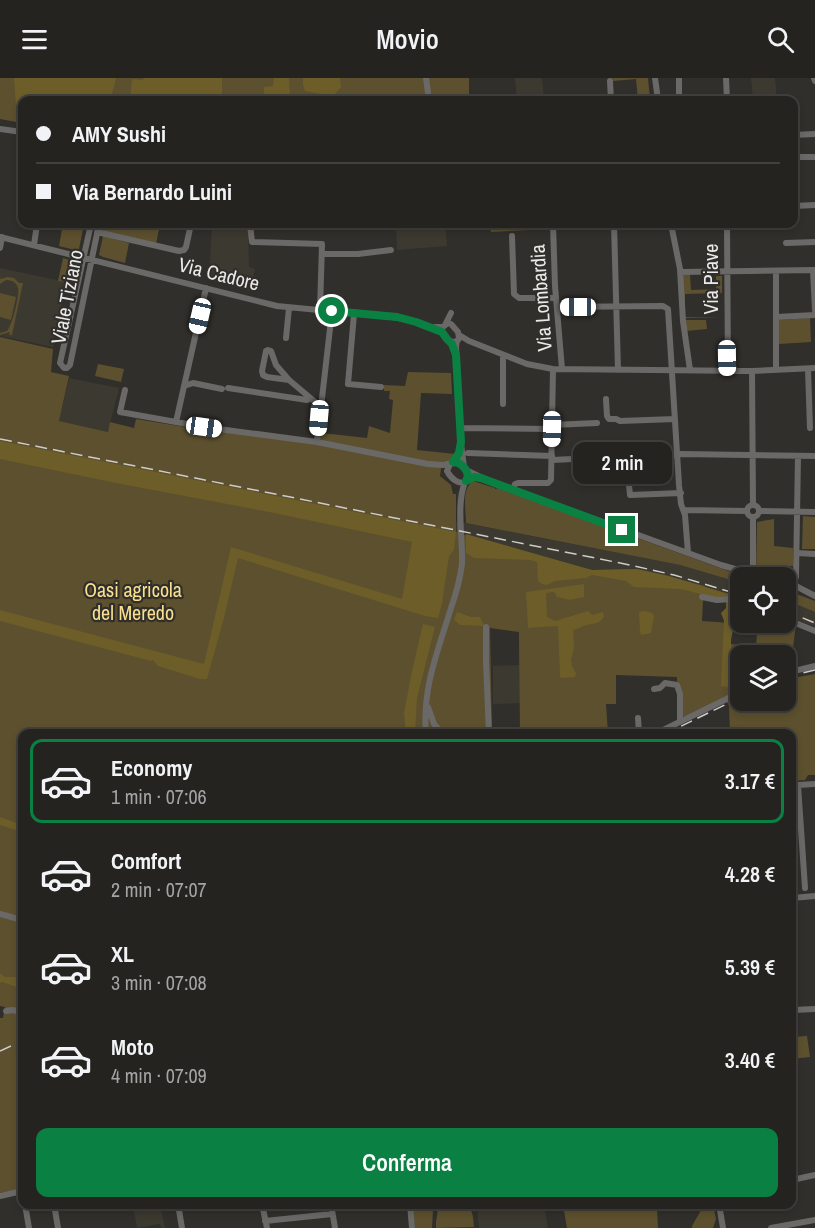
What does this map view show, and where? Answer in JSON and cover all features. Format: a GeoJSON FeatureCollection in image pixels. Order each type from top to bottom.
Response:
{"type":"FeatureCollection","features":[{"type":"Feature","properties":{"kind":"street"},"geometry":{"type":"LineString","coordinates":[[426,78],[428,96]]}},
{"type":"Feature","properties":{"kind":"street"},"geometry":{"type":"LineString","coordinates":[[655,78],[657,96]]}},
{"type":"Feature","properties":{"kind":"street"},"geometry":{"type":"LineString","coordinates":[[679,78],[679,96]]}},
{"type":"Feature","properties":{"kind":"street"},"geometry":{"type":"LineString","coordinates":[[726,78],[727,96]]}},
{"type":"Feature","properties":{"kind":"street"},"geometry":{"type":"LineString","coordinates":[[610,81],[611,96]]}},
{"type":"Feature","properties":{"kind":"street"},"geometry":{"type":"LineString","coordinates":[[0,129],[18,131]]}},
{"type":"Feature","properties":{"kind":"street"},"geometry":{"type":"LineString","coordinates":[[798,135],[815,134]]}},
{"type":"Feature","properties":{"kind":"street"},"geometry":{"type":"LineString","coordinates":[[798,157],[815,157]]}},
{"type":"Feature","properties":{"kind":"street"},"geometry":{"type":"LineString","coordinates":[[798,206],[815,206]]}},
{"type":"Feature","properties":{"kind":"street"},"geometry":{"type":"LineString","coordinates":[[34,244],[36,228]]}},
{"type":"Feature","properties":{"kind":"street","name":"Viale Tiziano"},"geometry":{"type":"LineString","coordinates":[[89,228],[60,363],[63,368],[70,365],[98,228]]}},
{"type":"Feature","properties":{"kind":"street"},"geometry":{"type":"LineString","coordinates":[[97,232],[181,251],[186,247],[189,228]]}},
{"type":"Feature","properties":{"kind":"street"},"geometry":{"type":"LineString","coordinates":[[250,228],[252,242],[322,244],[320,310]]}},
{"type":"Feature","properties":{"kind":"street","name":"Via Lombardia"},"geometry":{"type":"LineString","coordinates":[[553,228],[562,369]]}},
{"type":"Feature","properties":{"kind":"street"},"geometry":{"type":"LineString","coordinates":[[614,228],[618,370]]}},
{"type":"Feature","properties":{"kind":"street"},"geometry":{"type":"LineString","coordinates":[[672,228],[680,272],[690,370]]}},
{"type":"Feature","properties":{"kind":"street","name":"Via Piave"},"geometry":{"type":"LineString","coordinates":[[727,228],[728,371]]}},
{"type":"Feature","properties":{"kind":"street"},"geometry":{"type":"LineString","coordinates":[[512,236],[514,294],[519,298],[556,297]]}},
{"type":"Feature","properties":{"kind":"street"},"geometry":{"type":"LineString","coordinates":[[0,248],[1,237]]}},
{"type":"Feature","properties":{"kind":"street","name":"Via Cadore"},"geometry":{"type":"LineString","coordinates":[[1,237],[289,308],[408,319],[443,328]]}},
{"type":"Feature","properties":{"kind":"street"},"geometry":{"type":"LineString","coordinates":[[786,243],[815,242]]}},
{"type":"Feature","properties":{"kind":"street"},"geometry":{"type":"LineString","coordinates":[[322,254],[358,254],[391,250]]}},
{"type":"Feature","properties":{"kind":"street"},"geometry":{"type":"LineString","coordinates":[[680,272],[814,270],[815,310]]}},
{"type":"Feature","properties":{"kind":"street"},"geometry":{"type":"LineString","coordinates":[[776,271],[776,370]]}},
{"type":"Feature","properties":{"kind":"street"},"geometry":{"type":"LineString","coordinates":[[176,422],[206,288]]}},
{"type":"Feature","properties":{"kind":"street"},"geometry":{"type":"LineString","coordinates":[[557,307],[667,308],[681,504],[686,518],[688,553]]}},
{"type":"Feature","properties":{"kind":"street"},"geometry":{"type":"LineString","coordinates":[[286,338],[289,308]]}},
{"type":"Feature","properties":{"kind":"street"},"geometry":{"type":"LineString","coordinates":[[317,442],[332,311]]}},
{"type":"Feature","properties":{"kind":"street"},"geometry":{"type":"LineString","coordinates":[[427,729],[425,708],[427,690],[436,653],[458,586],[462,557],[461,495],[468,475],[462,462],[454,347],[456,339],[451,313],[443,328],[447,339],[456,339],[469,341],[532,366],[553,369],[728,371],[811,368],[810,428]]}},
{"type":"Feature","properties":{"kind":"street"},"geometry":{"type":"LineString","coordinates":[[354,314],[348,384],[381,387]]}},
{"type":"Feature","properties":{"kind":"street"},"geometry":{"type":"LineString","coordinates":[[776,317],[815,315]]}},
{"type":"Feature","properties":{"kind":"street"},"geometry":{"type":"LineString","coordinates":[[443,328],[448,323],[454,325]]}},
{"type":"Feature","properties":{"kind":"street"},"geometry":{"type":"LineString","coordinates":[[289,380],[263,375],[266,351],[271,351],[276,365],[289,380],[306,397],[320,406]]}},
{"type":"Feature","properties":{"kind":"street"},"geometry":{"type":"LineString","coordinates":[[503,355],[503,404]]}},
{"type":"Feature","properties":{"kind":"street"},"geometry":{"type":"LineString","coordinates":[[513,489],[518,483],[546,483],[551,480],[553,369]]}},
{"type":"Feature","properties":{"kind":"street"},"geometry":{"type":"LineString","coordinates":[[752,371],[753,505]]}},
{"type":"Feature","properties":{"kind":"street"},"geometry":{"type":"LineString","coordinates":[[184,386],[193,383],[300,399],[306,397]]}},
{"type":"Feature","properties":{"kind":"street"},"geometry":{"type":"LineString","coordinates":[[125,390],[120,412],[317,442],[428,464],[445,465],[458,462],[483,478],[688,553],[733,567]]}},
{"type":"Feature","properties":{"kind":"street"},"geometry":{"type":"LineString","coordinates":[[606,399],[609,419],[619,421],[675,419]]}},
{"type":"Feature","properties":{"kind":"street"},"geometry":{"type":"LineString","coordinates":[[460,428],[552,427],[597,423]]}},
{"type":"Feature","properties":{"kind":"street"},"geometry":{"type":"LineString","coordinates":[[461,444],[458,455],[447,468],[461,495]]}},
{"type":"Feature","properties":{"kind":"street"},"geometry":{"type":"LineString","coordinates":[[468,453],[552,458],[677,454],[815,456]]}},
{"type":"Feature","properties":{"kind":"street"},"geometry":{"type":"LineString","coordinates":[[626,456],[630,495],[681,493]]}},
{"type":"Feature","properties":{"kind":"street"},"geometry":{"type":"LineString","coordinates":[[796,577],[798,456]]}},
{"type":"Feature","properties":{"kind":"street"},"geometry":{"type":"LineString","coordinates":[[428,464],[459,483],[474,477],[483,478]]}},
{"type":"Feature","properties":{"kind":"street"},"geometry":{"type":"LineString","coordinates":[[747,511],[748,507],[753,505]]}},
{"type":"Feature","properties":{"kind":"street"},"geometry":{"type":"LineString","coordinates":[[753,505],[759,511]]}},
{"type":"Feature","properties":{"kind":"street"},"geometry":{"type":"LineString","coordinates":[[684,510],[747,511]]}},
{"type":"Feature","properties":{"kind":"street"},"geometry":{"type":"LineString","coordinates":[[747,511],[749,516],[753,517]]}},
{"type":"Feature","properties":{"kind":"street"},"geometry":{"type":"LineString","coordinates":[[759,511],[815,512]]}},
{"type":"Feature","properties":{"kind":"street"},"geometry":{"type":"LineString","coordinates":[[753,517],[757,516],[759,511]]}},
{"type":"Feature","properties":{"kind":"street"},"geometry":{"type":"LineString","coordinates":[[753,517],[753,567]]}},
{"type":"Feature","properties":{"kind":"street"},"geometry":{"type":"LineString","coordinates":[[797,553],[815,554]]}},
{"type":"Feature","properties":{"kind":"street"},"geometry":{"type":"LineString","coordinates":[[796,587],[815,596]]}},
{"type":"Feature","properties":{"kind":"street"},"geometry":{"type":"LineString","coordinates":[[702,597],[721,601],[730,600]]}},
{"type":"Feature","properties":{"kind":"street"},"geometry":{"type":"LineString","coordinates":[[796,622],[815,631]]}},
{"type":"Feature","properties":{"kind":"street"},"geometry":{"type":"LineString","coordinates":[[486,627],[489,729]]}},
{"type":"Feature","properties":{"kind":"street"},"geometry":{"type":"LineString","coordinates":[[427,729],[431,685],[444,633]]}},
{"type":"Feature","properties":{"kind":"street"},"geometry":{"type":"LineString","coordinates":[[796,671],[815,666]]}},
{"type":"Feature","properties":{"kind":"street"},"geometry":{"type":"LineString","coordinates":[[654,689],[660,688],[665,683],[678,686],[680,722]]}},
{"type":"Feature","properties":{"kind":"street"},"geometry":{"type":"LineString","coordinates":[[665,729],[730,697]]}},
{"type":"Feature","properties":{"kind":"street"},"geometry":{"type":"LineString","coordinates":[[428,707],[438,729]]}},
{"type":"Feature","properties":{"kind":"street"},"geometry":{"type":"LineString","coordinates":[[638,718],[639,729]]}},
{"type":"Feature","properties":{"kind":"street"},"geometry":{"type":"LineString","coordinates":[[805,888],[798,785],[815,784]]}},
{"type":"Feature","properties":{"kind":"street"},"geometry":{"type":"LineString","coordinates":[[796,898],[815,896],[815,904]]}},
{"type":"Feature","properties":{"kind":"street"},"geometry":{"type":"LineString","coordinates":[[0,914],[18,920]]}},
{"type":"Feature","properties":{"kind":"street"},"geometry":{"type":"LineString","coordinates":[[796,1010],[815,1009]]}},
{"type":"Feature","properties":{"kind":"street"},"geometry":{"type":"LineString","coordinates":[[6,1011],[18,1011]]}},
{"type":"Feature","properties":{"kind":"street"},"geometry":{"type":"LineString","coordinates":[[796,1179],[815,1175]]}},
{"type":"Feature","properties":{"kind":"street"},"geometry":{"type":"LineString","coordinates":[[0,1196],[18,1192]]}},
{"type":"Feature","properties":{"kind":"street"},"geometry":{"type":"LineString","coordinates":[[27,1209],[29,1228]]}},
{"type":"Feature","properties":{"kind":"street"},"geometry":{"type":"LineString","coordinates":[[55,1209],[58,1228]]}},
{"type":"Feature","properties":{"kind":"street"},"geometry":{"type":"LineString","coordinates":[[179,1209],[182,1228]]}},
{"type":"Feature","properties":{"kind":"street"},"geometry":{"type":"LineString","coordinates":[[263,1209],[266,1225],[332,1214]]}},
{"type":"Feature","properties":{"kind":"street"},"geometry":{"type":"LineString","coordinates":[[332,1209],[334,1228]]}},
{"type":"Feature","properties":{"kind":"street"},"geometry":{"type":"LineString","coordinates":[[410,1209],[412,1228]]}},
{"type":"Feature","properties":{"kind":"street"},"geometry":{"type":"LineString","coordinates":[[720,1209],[724,1228]]}},
{"type":"Feature","properties":{"kind":"street"},"geometry":{"type":"LineString","coordinates":[[771,1228],[815,1220]]}},
{"type":"Feature","properties":{"kind":"shaded area"},"geometry":{"type":"Polygon","coordinates":[[[14,78],[116,79],[111,96],[18,96],[18,106],[16,106],[14,78]]]}},
{"type":"Feature","properties":{"kind":"shaded area"},"geometry":{"type":"Polygon","coordinates":[[[222,78],[222,96],[130,96],[132,79],[222,78]]]}},
{"type":"Feature","properties":{"kind":"shaded area"},"geometry":{"type":"Polygon","coordinates":[[[274,78],[289,78],[290,96],[264,96],[264,87],[273,86],[274,78]]]}},
{"type":"Feature","properties":{"kind":"shaded area"},"geometry":{"type":"Polygon","coordinates":[[[303,78],[340,78],[341,87],[335,94],[305,91],[303,78]]]}},
{"type":"Feature","properties":{"kind":"shaded area"},"geometry":{"type":"Polygon","coordinates":[[[515,78],[542,78],[544,96],[517,96],[515,78]]]}},
{"type":"Feature","properties":{"kind":"shaded area"},"geometry":{"type":"Polygon","coordinates":[[[751,78],[775,78],[777,96],[753,96],[751,78]]]}},
{"type":"Feature","properties":{"kind":"shaded area"},"geometry":{"type":"Polygon","coordinates":[[[212,228],[248,228],[249,267],[255,269],[250,291],[207,280],[212,266],[210,265],[212,228]]]}},
{"type":"Feature","properties":{"kind":"shaded area"},"geometry":{"type":"Polygon","coordinates":[[[396,228],[445,228],[447,246],[397,250],[396,228]]]}},
{"type":"Feature","properties":{"kind":"shaded area"},"geometry":{"type":"Polygon","coordinates":[[[0,268],[66,282],[53,347],[0,336],[0,268]]]}},
{"type":"Feature","properties":{"kind":"shaded area"},"geometry":{"type":"Polygon","coordinates":[[[69,378],[119,388],[108,432],[59,421],[69,378]]]}},
{"type":"Feature","properties":{"kind":"shaded area"},"geometry":{"type":"Polygon","coordinates":[[[0,433],[680,565],[730,580],[730,594],[637,569],[592,570],[466,534],[0,441],[0,433]]]}},
{"type":"Feature","properties":{"kind":"shaded area"},"geometry":{"type":"Polygon","coordinates":[[[0,441],[456,532],[454,550],[449,556],[438,618],[425,616],[238,558],[207,679],[158,666],[153,660],[0,621],[0,610],[204,664],[231,547],[402,599],[412,542],[0,459],[0,441]]]}},
{"type":"Feature","properties":{"kind":"shaded area"},"geometry":{"type":"Polygon","coordinates":[[[466,534],[592,570],[637,569],[669,576],[730,594],[730,599],[679,589],[634,587],[626,581],[592,575],[586,578],[555,581],[547,585],[538,581],[537,562],[474,558],[466,553],[466,534]]]}},
{"type":"Feature","properties":{"kind":"shaded area"},"geometry":{"type":"Polygon","coordinates":[[[584,584],[584,597],[570,600],[557,597],[554,592],[546,593],[547,617],[555,621],[588,611],[592,615],[603,612],[604,617],[599,622],[573,630],[574,648],[571,660],[576,673],[575,677],[562,678],[560,677],[558,626],[528,628],[526,592],[584,584]]]}},
{"type":"Feature","properties":{"kind":"shaded area"},"geometry":{"type":"Polygon","coordinates":[[[726,602],[730,602],[730,633],[732,633],[729,687],[721,686],[724,621],[721,613],[726,608],[726,602]]]}},
{"type":"Feature","properties":{"kind":"shaded area"},"geometry":{"type":"Polygon","coordinates":[[[796,604],[815,612],[815,627],[796,619],[796,604]]]}},
{"type":"Feature","properties":{"kind":"shaded area"},"geometry":{"type":"Polygon","coordinates":[[[645,611],[654,616],[651,633],[641,635],[639,612],[645,611]]]}},
{"type":"Feature","properties":{"kind":"shaded area"},"geometry":{"type":"Polygon","coordinates":[[[457,612],[471,617],[480,617],[484,626],[460,625],[454,620],[457,612]]]}},
{"type":"Feature","properties":{"kind":"shaded area"},"geometry":{"type":"Polygon","coordinates":[[[423,624],[435,627],[417,698],[415,729],[406,729],[404,713],[423,624]]]}},
{"type":"Feature","properties":{"kind":"shaded area"},"geometry":{"type":"Polygon","coordinates":[[[519,631],[528,632],[530,703],[493,704],[493,666],[519,665],[519,631]]]}},
{"type":"Feature","properties":{"kind":"shaded area"},"geometry":{"type":"Polygon","coordinates":[[[0,817],[18,824],[18,831],[0,825],[0,817]]]}},
{"type":"Feature","properties":{"kind":"shaded area"},"geometry":{"type":"Polygon","coordinates":[[[0,973],[5,977],[18,977],[18,987],[0,983],[0,973]]]}},
{"type":"Feature","properties":{"kind":"shaded area"},"geometry":{"type":"Polygon","coordinates":[[[134,1209],[161,1209],[165,1228],[161,1228],[160,1224],[137,1228],[134,1209]]]}},
{"type":"Feature","properties":{"kind":"shaded area"},"geometry":{"type":"Polygon","coordinates":[[[477,1209],[545,1209],[548,1228],[479,1228],[477,1209]]]}},
{"type":"Feature","properties":{"kind":"green space"},"geometry":{"type":"Polygon","coordinates":[[[0,78],[469,78],[469,96],[18,96],[18,122],[0,119],[0,78]]]}},
{"type":"Feature","properties":{"kind":"green space"},"geometry":{"type":"Polygon","coordinates":[[[612,78],[648,78],[650,96],[638,96],[636,79],[613,81],[612,78]]]}},
{"type":"Feature","properties":{"kind":"green space"},"geometry":{"type":"Polygon","coordinates":[[[62,228],[83,228],[79,249],[59,246],[62,228]]]}},
{"type":"Feature","properties":{"kind":"green space"},"geometry":{"type":"Polygon","coordinates":[[[104,228],[159,228],[156,244],[104,232],[104,228]]]}},
{"type":"Feature","properties":{"kind":"green space"},"geometry":{"type":"Polygon","coordinates":[[[490,228],[549,229],[491,232],[490,228]]]}},
{"type":"Feature","properties":{"kind":"green space"},"geometry":{"type":"Polygon","coordinates":[[[103,236],[129,243],[125,263],[99,255],[103,236]]]}},
{"type":"Feature","properties":{"kind":"green space"},"geometry":{"type":"Polygon","coordinates":[[[63,258],[73,261],[76,265],[66,282],[58,281],[63,258]]]}},
{"type":"Feature","properties":{"kind":"green space"},"geometry":{"type":"Polygon","coordinates":[[[690,274],[691,290],[716,289],[716,276],[722,276],[722,293],[685,294],[685,317],[722,318],[684,318],[683,276],[690,274]]]}},
{"type":"Feature","properties":{"kind":"green space"},"geometry":{"type":"Polygon","coordinates":[[[7,277],[23,283],[12,335],[9,335],[10,332],[0,335],[9,328],[18,297],[18,288],[14,282],[6,280],[0,284],[0,278],[7,277]]]}},
{"type":"Feature","properties":{"kind":"green space"},"geometry":{"type":"Polygon","coordinates":[[[0,293],[16,297],[11,320],[0,317],[0,293]]]}},
{"type":"Feature","properties":{"kind":"green space"},"geometry":{"type":"Polygon","coordinates":[[[810,318],[811,342],[779,344],[779,320],[810,318]]]}},
{"type":"Feature","properties":{"kind":"green space"},"geometry":{"type":"Polygon","coordinates":[[[684,320],[706,320],[707,329],[686,331],[684,320]]]}},
{"type":"Feature","properties":{"kind":"green space","name":"Oasi agricola del Meredo"},"geometry":{"type":"Polygon","coordinates":[[[0,337],[53,349],[51,372],[69,376],[59,421],[108,432],[110,422],[134,428],[136,419],[318,444],[322,433],[367,438],[369,426],[390,433],[393,400],[389,399],[390,391],[384,391],[384,385],[405,386],[408,372],[451,373],[452,394],[421,393],[417,450],[455,454],[450,460],[442,462],[440,476],[451,485],[453,494],[456,494],[456,532],[458,489],[459,533],[592,570],[637,569],[705,586],[702,621],[730,623],[730,644],[743,645],[730,645],[730,711],[796,711],[796,677],[815,674],[815,775],[808,775],[805,780],[796,781],[796,729],[730,729],[729,706],[725,698],[682,716],[682,692],[677,677],[616,675],[616,704],[606,704],[608,729],[520,729],[519,632],[490,628],[492,729],[18,729],[18,1189],[0,1193],[0,1018],[3,1018],[5,1007],[0,1006],[0,337]]]}},
{"type":"Feature","properties":{"kind":"green space"},"geometry":{"type":"Polygon","coordinates":[[[98,364],[124,369],[121,382],[95,376],[98,364]]]}},
{"type":"Feature","properties":{"kind":"green space"},"geometry":{"type":"Polygon","coordinates":[[[473,481],[495,489],[499,488],[730,572],[730,580],[680,565],[466,523],[465,506],[469,485],[473,481]]]}},
{"type":"Feature","properties":{"kind":"green space"},"geometry":{"type":"Polygon","coordinates":[[[803,516],[815,517],[815,549],[802,549],[803,516]]]}},
{"type":"Feature","properties":{"kind":"green space"},"geometry":{"type":"Polygon","coordinates":[[[774,519],[774,546],[793,548],[793,566],[756,567],[757,522],[774,519]]]}},
{"type":"Feature","properties":{"kind":"green space"},"geometry":{"type":"Polygon","coordinates":[[[796,594],[815,601],[815,612],[796,604],[796,594]]]}},
{"type":"Feature","properties":{"kind":"green space"},"geometry":{"type":"Polygon","coordinates":[[[727,601],[730,601],[730,618],[726,618],[727,601]]]}},
{"type":"Feature","properties":{"kind":"green space"},"geometry":{"type":"Polygon","coordinates":[[[754,633],[795,633],[793,645],[756,645],[757,634],[754,633]]]}},
{"type":"Feature","properties":{"kind":"green space"},"geometry":{"type":"Polygon","coordinates":[[[807,1036],[810,1057],[796,1059],[796,1037],[807,1036]]]}},
{"type":"Feature","properties":{"kind":"green space"},"geometry":{"type":"Polygon","coordinates":[[[438,1209],[470,1209],[474,1227],[436,1228],[438,1209]]]}},
{"type":"Feature","properties":{"kind":"green space"},"geometry":{"type":"Polygon","coordinates":[[[564,1209],[657,1209],[658,1228],[567,1228],[564,1209]]]}},
{"type":"Feature","properties":{"kind":"green space"},"geometry":{"type":"Polygon","coordinates":[[[702,1209],[714,1209],[716,1219],[713,1228],[692,1228],[702,1209]]]}},
{"type":"Feature","properties":{"kind":"green space"},"geometry":{"type":"Polygon","coordinates":[[[433,1210],[432,1228],[415,1228],[413,1211],[433,1210]]]}},
{"type":"Feature","properties":{"kind":"railway"},"geometry":{"type":"LineString","coordinates":[[0,439],[630,565],[730,592]]}},
{"type":"Feature","properties":{"kind":"railway"},"geometry":{"type":"LineString","coordinates":[[796,615],[815,623]]}},
{"type":"Feature","properties":{"kind":"railway"},"geometry":{"type":"LineString","coordinates":[[796,675],[815,670]]}},
{"type":"Feature","properties":{"kind":"railway"},"geometry":{"type":"LineString","coordinates":[[675,729],[730,702]]}},
{"type":"Feature","properties":{"kind":"railway"},"geometry":{"type":"LineString","coordinates":[[0,1051],[18,1043]]}},
{"type":"Feature","properties":{"kind":"route"},"geometry":{"type":"LineString","coordinates":[[332,311],[408,319],[442,332],[450,341],[456,355],[461,442],[459,453],[453,462],[459,463],[467,471],[466,481],[469,478],[481,478],[622,530]]}}]}
